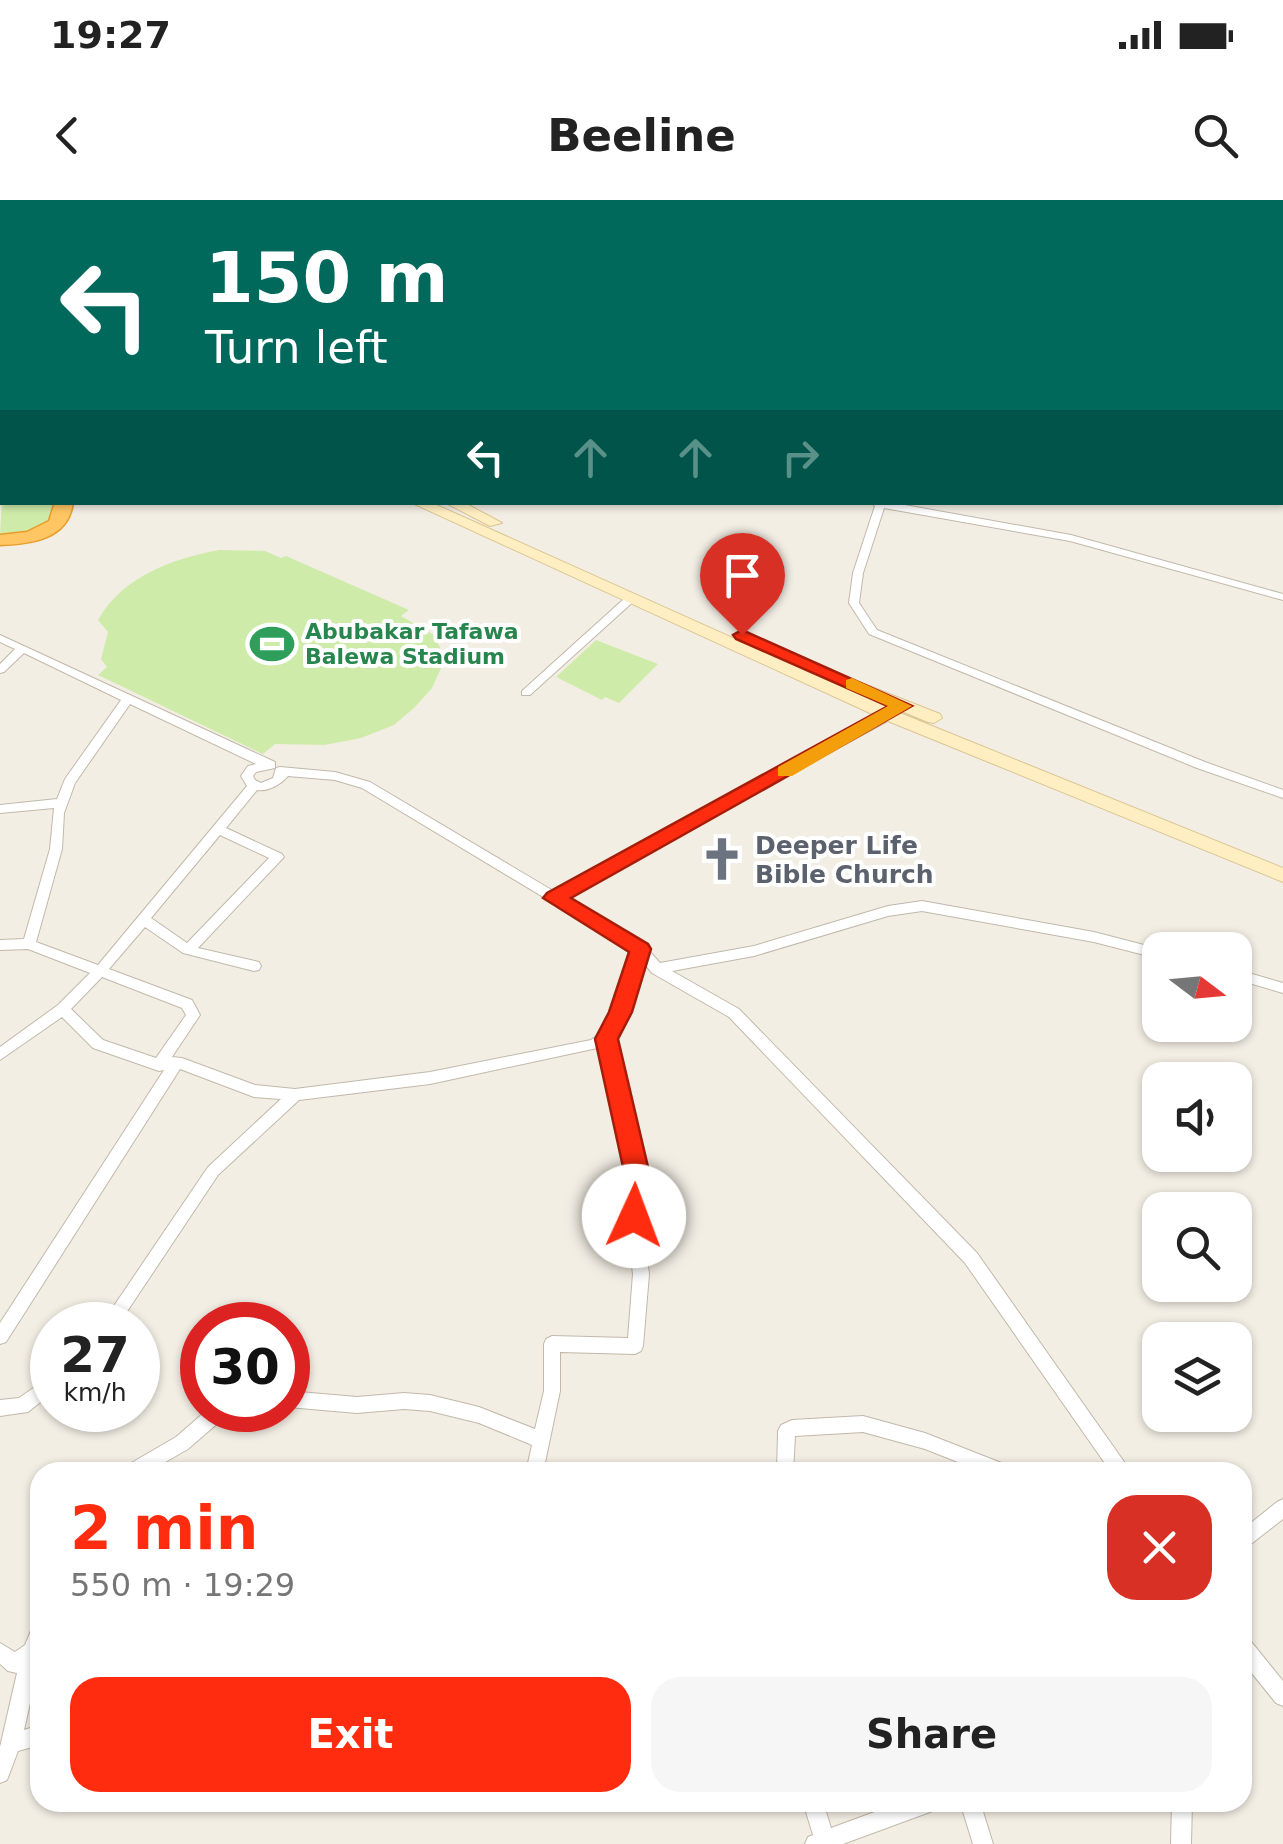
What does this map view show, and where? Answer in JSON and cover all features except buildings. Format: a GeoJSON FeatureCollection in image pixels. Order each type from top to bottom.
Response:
{"type":"FeatureCollection","features":[{"type":"Feature","properties":{"kind":"highway"},"geometry":{"type":"LineString","coordinates":[[4,542],[47,530],[69,506]]}},
{"type":"Feature","properties":{"kind":"street"},"geometry":{"type":"LineString","coordinates":[[424,505],[630,599],[1283,876]]}},
{"type":"Feature","properties":{"kind":"street"},"geometry":{"type":"LineString","coordinates":[[457,505],[896,710],[1283,860]]}},
{"type":"Feature","properties":{"kind":"street"},"geometry":{"type":"LineString","coordinates":[[877,505],[858,573],[854,603],[873,632],[1201,766],[1283,794]]}},
{"type":"Feature","properties":{"kind":"street"},"geometry":{"type":"LineString","coordinates":[[889,505],[1071,538],[1283,596]]}},
{"type":"Feature","properties":{"kind":"street"},"geometry":{"type":"LineString","coordinates":[[526,693],[630,599]]}},
{"type":"Feature","properties":{"kind":"street"},"geometry":{"type":"LineString","coordinates":[[0,638],[235,751],[255,756],[276,778]]}},
{"type":"Feature","properties":{"kind":"street"},"geometry":{"type":"LineString","coordinates":[[0,670],[23,648]]}},
{"type":"Feature","properties":{"kind":"street"},"geometry":{"type":"LineString","coordinates":[[29,944],[56,849],[60,803],[78,766],[128,698]]}},
{"type":"Feature","properties":{"kind":"street"},"geometry":{"type":"LineString","coordinates":[[554,898],[896,710]]}},
{"type":"Feature","properties":{"kind":"street"},"geometry":{"type":"LineString","coordinates":[[235,751],[251,779]]}},
{"type":"Feature","properties":{"kind":"street"},"geometry":{"type":"LineString","coordinates":[[0,1054],[63,1010],[102,969],[266,764]]}},
{"type":"Feature","properties":{"kind":"street"},"geometry":{"type":"LineString","coordinates":[[236,804],[285,772],[305,772],[366,785],[640,949],[656,970],[734,1013],[971,1258],[1113,1462]]}},
{"type":"Feature","properties":{"kind":"street"},"geometry":{"type":"LineString","coordinates":[[251,779],[276,778]]}},
{"type":"Feature","properties":{"kind":"street"},"geometry":{"type":"LineString","coordinates":[[0,810],[60,803]]}},
{"type":"Feature","properties":{"kind":"street"},"geometry":{"type":"LineString","coordinates":[[188,950],[278,857],[217,829]]}},
{"type":"Feature","properties":{"kind":"street"},"geometry":{"type":"LineString","coordinates":[[656,970],[754,951],[888,911],[922,906],[1142,949]]}},
{"type":"Feature","properties":{"kind":"street"},"geometry":{"type":"LineString","coordinates":[[143,919],[188,950],[254,966]]}},
{"type":"Feature","properties":{"kind":"street"},"geometry":{"type":"LineString","coordinates":[[0,945],[29,944],[102,969],[192,1009],[193,1015],[159,1066]]}},
{"type":"Feature","properties":{"kind":"street"},"geometry":{"type":"LineString","coordinates":[[63,1010],[98,1044],[159,1066],[177,1062],[254,1091],[295,1095],[430,1078],[595,1045],[606,1039],[620,1012],[640,949]]}},
{"type":"Feature","properties":{"kind":"street"},"geometry":{"type":"LineString","coordinates":[[1252,979],[1283,988]]}},
{"type":"Feature","properties":{"kind":"street"},"geometry":{"type":"LineString","coordinates":[[538,1462],[552,1391],[552,1344],[634,1346],[641,1274],[630,1187],[635,1167],[606,1039]]}},
{"type":"Feature","properties":{"kind":"street"},"geometry":{"type":"LineString","coordinates":[[0,1337],[177,1062]]}},
{"type":"Feature","properties":{"kind":"street"},"geometry":{"type":"LineString","coordinates":[[124,1302],[213,1170],[295,1095]]}},
{"type":"Feature","properties":{"kind":"street"},"geometry":{"type":"LineString","coordinates":[[310,1398],[352,1405],[407,1400],[431,1403],[480,1413],[543,1442]]}},
{"type":"Feature","properties":{"kind":"street"},"geometry":{"type":"LineString","coordinates":[[0,1408],[22,1406],[30,1400]]}},
{"type":"Feature","properties":{"kind":"street"},"geometry":{"type":"LineString","coordinates":[[786,1462],[788,1431],[792,1428],[863,1424],[925,1441],[978,1462]]}},
{"type":"Feature","properties":{"kind":"street"},"geometry":{"type":"LineString","coordinates":[[149,1462],[195,1432]]}},
{"type":"Feature","properties":{"kind":"street"},"geometry":{"type":"LineString","coordinates":[[1252,1534],[1283,1508]]}},
{"type":"Feature","properties":{"kind":"street"},"geometry":{"type":"LineString","coordinates":[[0,1652],[15,1664],[30,1652]]}},
{"type":"Feature","properties":{"kind":"street"},"geometry":{"type":"LineString","coordinates":[[0,1773],[14,1742],[22,1678],[30,1652]]}},
{"type":"Feature","properties":{"kind":"street"},"geometry":{"type":"LineString","coordinates":[[1252,1663],[1283,1696]]}},
{"type":"Feature","properties":{"kind":"street"},"geometry":{"type":"LineString","coordinates":[[14,1742],[30,1738]]}},
{"type":"Feature","properties":{"kind":"street"},"geometry":{"type":"LineString","coordinates":[[815,1812],[820,1842],[903,1812]]}},
{"type":"Feature","properties":{"kind":"street"},"geometry":{"type":"LineString","coordinates":[[973,1812],[982,1844]]}},
{"type":"Feature","properties":{"kind":"street"},"geometry":{"type":"LineString","coordinates":[[1181,1844],[1182,1812]]}},
{"type":"Feature","properties":{"kind":"green space"},"geometry":{"type":"Polygon","coordinates":[[[2,505],[58,505],[55,520],[35,532],[0,536],[2,505]]]}},
{"type":"Feature","properties":{"kind":"green space","name":"Abubakar Tafawa Balewa Stadium"},"geometry":{"type":"Polygon","coordinates":[[[219,550],[265,551],[281,558],[286,556],[409,610],[401,616],[434,635],[442,652],[443,664],[432,688],[394,725],[361,738],[325,745],[275,744],[263,754],[98,675],[107,667],[101,659],[108,632],[98,620],[108,605],[150,572],[219,550]]]}},
{"type":"Feature","properties":{"kind":"green space"},"geometry":{"type":"Polygon","coordinates":[[[596,640],[658,664],[619,703],[605,697],[602,700],[556,677],[596,640]]]}},
{"type":"Feature","properties":{"kind":"slow traffic"},"geometry":{"type":"LineString","coordinates":[[785,772],[903,706],[852,684]]}},
{"type":"Feature","properties":{"kind":"place","name":"Abubakar Tafawa Balewa Stadium"},"geometry":{"type":"Point","coordinates":[272,644]}},
{"type":"Feature","properties":{"kind":"place","name":"Deeper Life Bible Church"},"geometry":{"type":"Point","coordinates":[722,859]}},
{"type":"Feature","properties":{"kind":"route"},"geometry":{"type":"LineString","coordinates":[[634,1216],[630,1187],[636,1176],[635,1167],[606,1039],[620,1012],[640,949],[554,898],[903,706],[742,635]]}}]}
